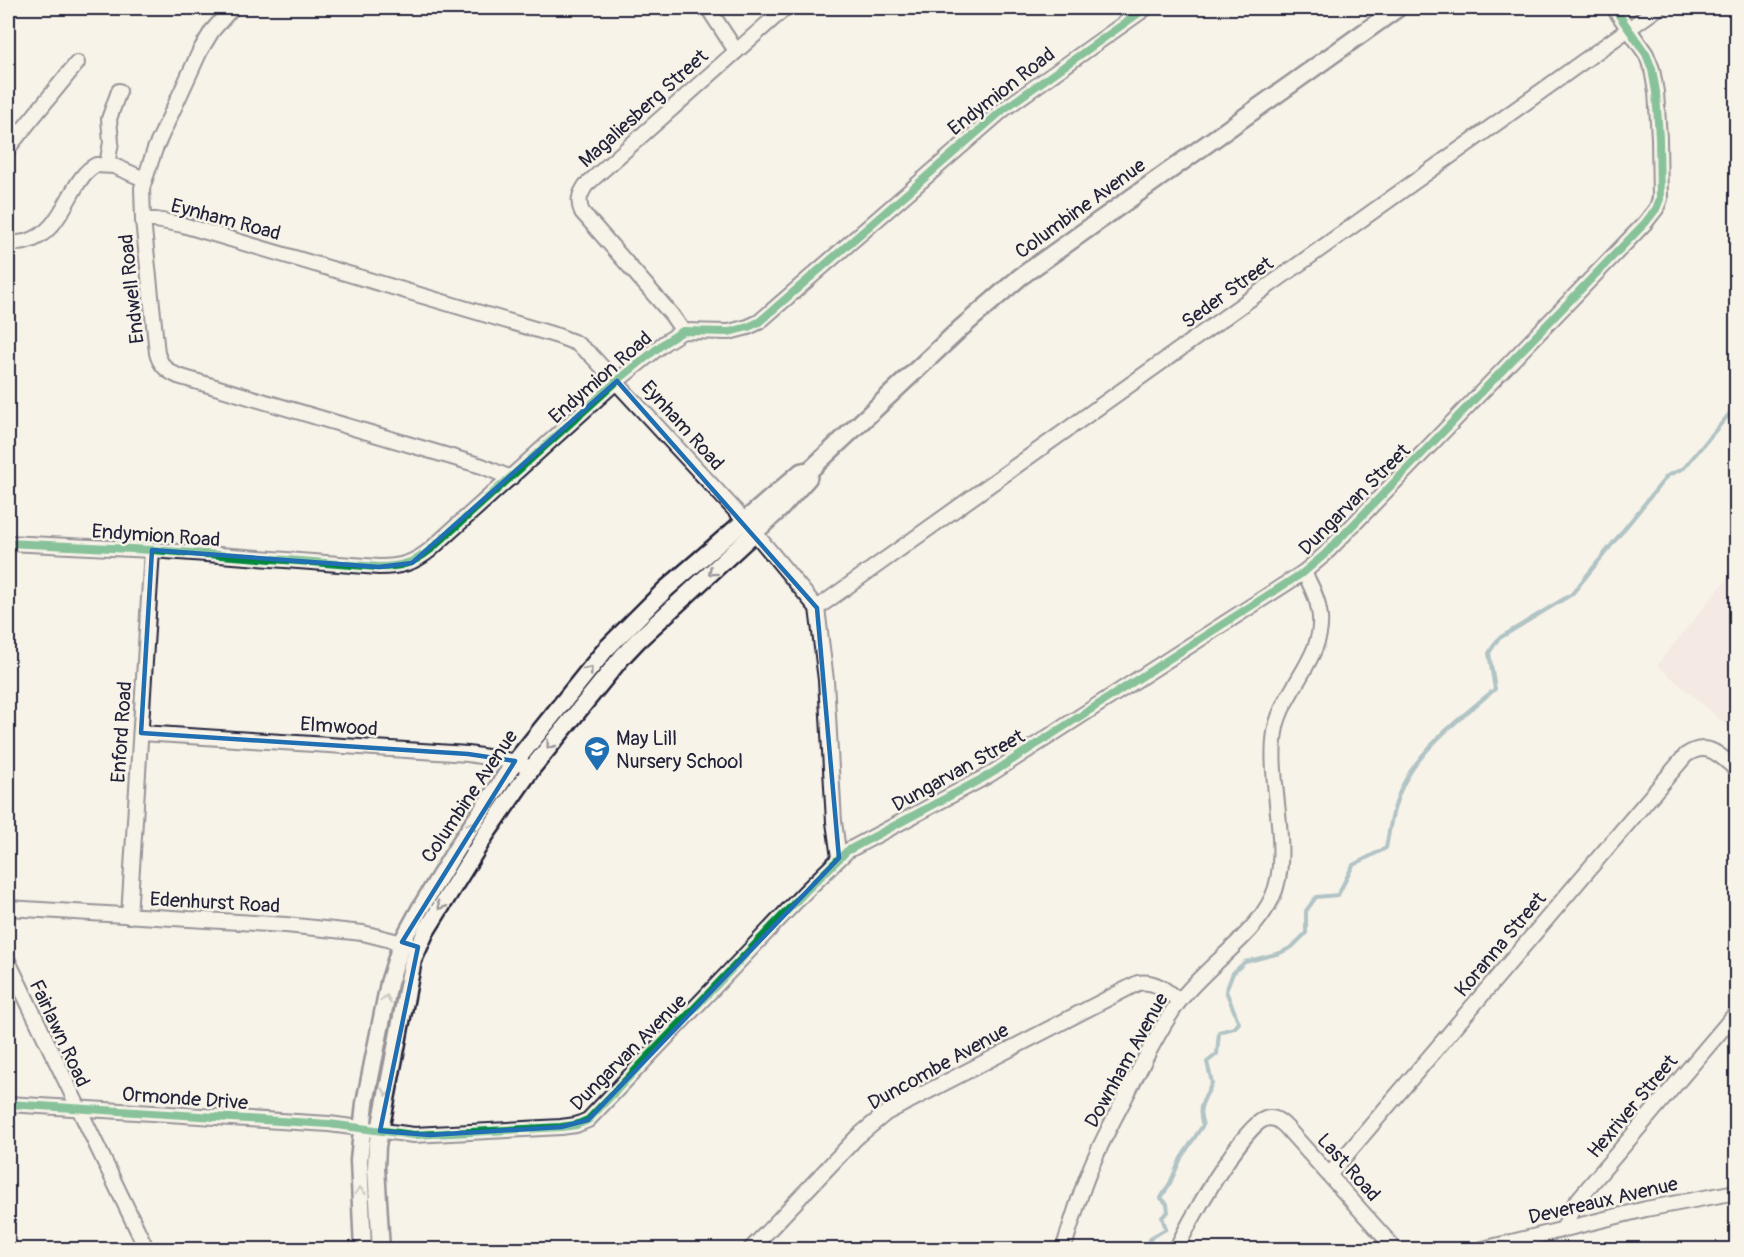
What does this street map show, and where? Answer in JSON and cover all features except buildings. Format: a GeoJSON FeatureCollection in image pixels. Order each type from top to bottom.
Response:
{"type":"FeatureCollection","features":[{"type":"Feature","properties":{"kind":"main road","name":"Columbine Avenue"},"geometry":{"type":"LineString","coordinates":[[363,1250],[359,1169],[361,1128],[389,983],[462,840],[515,762],[606,649],[632,634],[750,527],[808,478],[810,470],[968,321],[1020,277],[1398,8]]}},
{"type":"Feature","properties":{"kind":"main road","name":"Columbine Avenue"},"geometry":{"type":"LineString","coordinates":[[381,1250],[376,1168],[380,1131],[408,980],[410,944],[532,768],[596,687],[632,634]]}},
{"type":"Feature","properties":{"kind":"street","name":"Endwell Road"},"geometry":{"type":"LineString","coordinates":[[232,8],[212,31],[200,51],[155,149],[144,179],[141,200],[159,360],[166,369],[178,376],[482,466],[510,478]]}},
{"type":"Feature","properties":{"kind":"street"},"geometry":{"type":"LineString","coordinates":[[708,8],[736,51]]}},
{"type":"Feature","properties":{"kind":"street","name":"Magaliesberg Street"},"geometry":{"type":"LineString","coordinates":[[683,331],[671,314],[582,212],[579,201],[581,193],[586,185],[784,8]]}},
{"type":"Feature","properties":{"kind":"street","name":"Endymion Road"},"geometry":{"type":"LineString","coordinates":[[8,543],[152,550],[379,567],[412,563],[426,554],[617,381],[664,343],[683,331],[729,332],[759,322],[1004,109],[1146,8]]}},
{"type":"Feature","properties":{"kind":"street","name":"Dungarvan Street"},"geometry":{"type":"LineString","coordinates":[[839,858],[857,844],[989,775],[1304,572],[1342,538],[1639,229],[1656,209],[1660,199],[1656,92],[1649,60],[1614,8]]}},
{"type":"Feature","properties":{"kind":"street","name":"Seder Street"},"geometry":{"type":"LineString","coordinates":[[817,608],[1658,8]]}},
{"type":"Feature","properties":{"kind":"street"},"geometry":{"type":"LineString","coordinates":[[8,148],[77,63]]}},
{"type":"Feature","properties":{"kind":"street"},"geometry":{"type":"LineString","coordinates":[[107,165],[111,142],[109,119],[119,91]]}},
{"type":"Feature","properties":{"kind":"street"},"geometry":{"type":"LineString","coordinates":[[8,240],[14,244],[20,243],[41,234],[54,222],[89,170],[96,165],[107,165],[144,179]]}},
{"type":"Feature","properties":{"kind":"street","name":"Eynham Road"},"geometry":{"type":"LineString","coordinates":[[143,219],[183,225],[558,336],[583,348],[617,381],[750,527],[817,608]]}},
{"type":"Feature","properties":{"kind":"street","name":"Enford Road"},"geometry":{"type":"LineString","coordinates":[[129,916],[152,550]]}},
{"type":"Feature","properties":{"kind":"street","name":"Downham Avenue"},"geometry":{"type":"LineString","coordinates":[[1063,1250],[1083,1189],[1100,1149],[1157,1036],[1179,1001],[1263,913],[1277,884],[1279,836],[1274,760],[1276,726],[1288,697],[1315,647],[1321,621],[1315,596],[1304,572]]}},
{"type":"Feature","properties":{"kind":"street"},"geometry":{"type":"LineString","coordinates":[[817,608],[825,680],[834,822],[839,858]]}},
{"type":"Feature","properties":{"kind":"street","name":"Elmwood"},"geometry":{"type":"LineString","coordinates":[[141,733],[468,754],[515,762],[532,768]]}},
{"type":"Feature","properties":{"kind":"street","name":"Koranna Street"},"geometry":{"type":"LineString","coordinates":[[1330,1174],[1683,758],[1695,750],[1706,748],[1737,769]]}},
{"type":"Feature","properties":{"kind":"street","name":"Dungarvan Avenue"},"geometry":{"type":"LineString","coordinates":[[361,1128],[398,1134],[430,1135],[561,1127],[576,1125],[588,1120],[839,858]]}},
{"type":"Feature","properties":{"kind":"street","name":"Edenhurst Road"},"geometry":{"type":"LineString","coordinates":[[8,908],[286,925],[363,933],[410,944]]}},
{"type":"Feature","properties":{"kind":"street","name":"Fairlawn Road"},"geometry":{"type":"LineString","coordinates":[[8,961],[147,1250]]}},
{"type":"Feature","properties":{"kind":"street","name":"Duncombe Avenue"},"geometry":{"type":"LineString","coordinates":[[750,1250],[857,1137],[886,1113],[1138,983],[1151,983],[1158,986],[1179,1001]]}},
{"type":"Feature","properties":{"kind":"street","name":"Hexriver Street"},"geometry":{"type":"LineString","coordinates":[[1564,1227],[1576,1202],[1737,1013]]}},
{"type":"Feature","properties":{"kind":"street","name":"Ormonde Drive"},"geometry":{"type":"LineString","coordinates":[[8,1104],[311,1122],[361,1128]]}},
{"type":"Feature","properties":{"kind":"street","name":"Last Road"},"geometry":{"type":"LineString","coordinates":[[1176,1250],[1196,1210],[1222,1169],[1253,1128],[1268,1118],[1282,1123],[1396,1250]]}},
{"type":"Feature","properties":{"kind":"street","name":"Devereaux Avenue"},"geometry":{"type":"LineString","coordinates":[[1479,1250],[1564,1227],[1737,1192]]}},
{"type":"Feature","properties":{"kind":"highlighted area"},"geometry":{"type":"Polygon","coordinates":[[[617,381],[817,608],[839,858],[588,1120],[561,1127],[430,1135],[380,1131],[418,947],[402,942],[515,761],[468,754],[141,733],[152,550],[379,567],[412,563],[617,381]]]}},
{"type":"Feature","properties":{"kind":"shaded area"},"geometry":{"type":"Polygon","coordinates":[[[1736,568],[1736,733],[1657,665],[1736,568]]]}},
{"type":"Feature","properties":{"kind":"waterway"},"geometry":{"type":"LineString","coordinates":[[1142,1250],[1152,1237],[1166,1229],[1162,1217],[1168,1212],[1167,1204],[1161,1198],[1181,1158],[1203,1125],[1201,1108],[1212,1083],[1207,1062],[1217,1054],[1219,1032],[1234,1028],[1239,1023],[1226,991],[1233,973],[1245,962],[1280,953],[1292,947],[1306,933],[1306,911],[1316,897],[1338,895],[1353,865],[1386,848],[1398,797],[1413,768],[1446,731],[1495,689],[1489,653],[1498,639],[1572,594],[1667,476],[1684,468],[1736,406]]}},
{"type":"Feature","properties":{"kind":"cycle path"},"geometry":{"type":"LineString","coordinates":[[8,543],[152,550],[379,567],[412,561],[430,550],[617,381],[664,343],[683,331],[729,332],[759,322],[1004,109],[1146,8]]}},
{"type":"Feature","properties":{"kind":"cycle path"},"geometry":{"type":"LineString","coordinates":[[8,1104],[329,1124],[414,1135],[561,1127],[576,1125],[588,1120],[805,892],[847,851],[989,775],[1304,572],[1324,555],[1645,223],[1656,209],[1660,199],[1656,92],[1652,69],[1646,54],[1614,8]]}},
{"type":"Feature","properties":{"kind":"place","name":"May Lill Nursery School"},"geometry":{"type":"Point","coordinates":[597,772]}}]}
